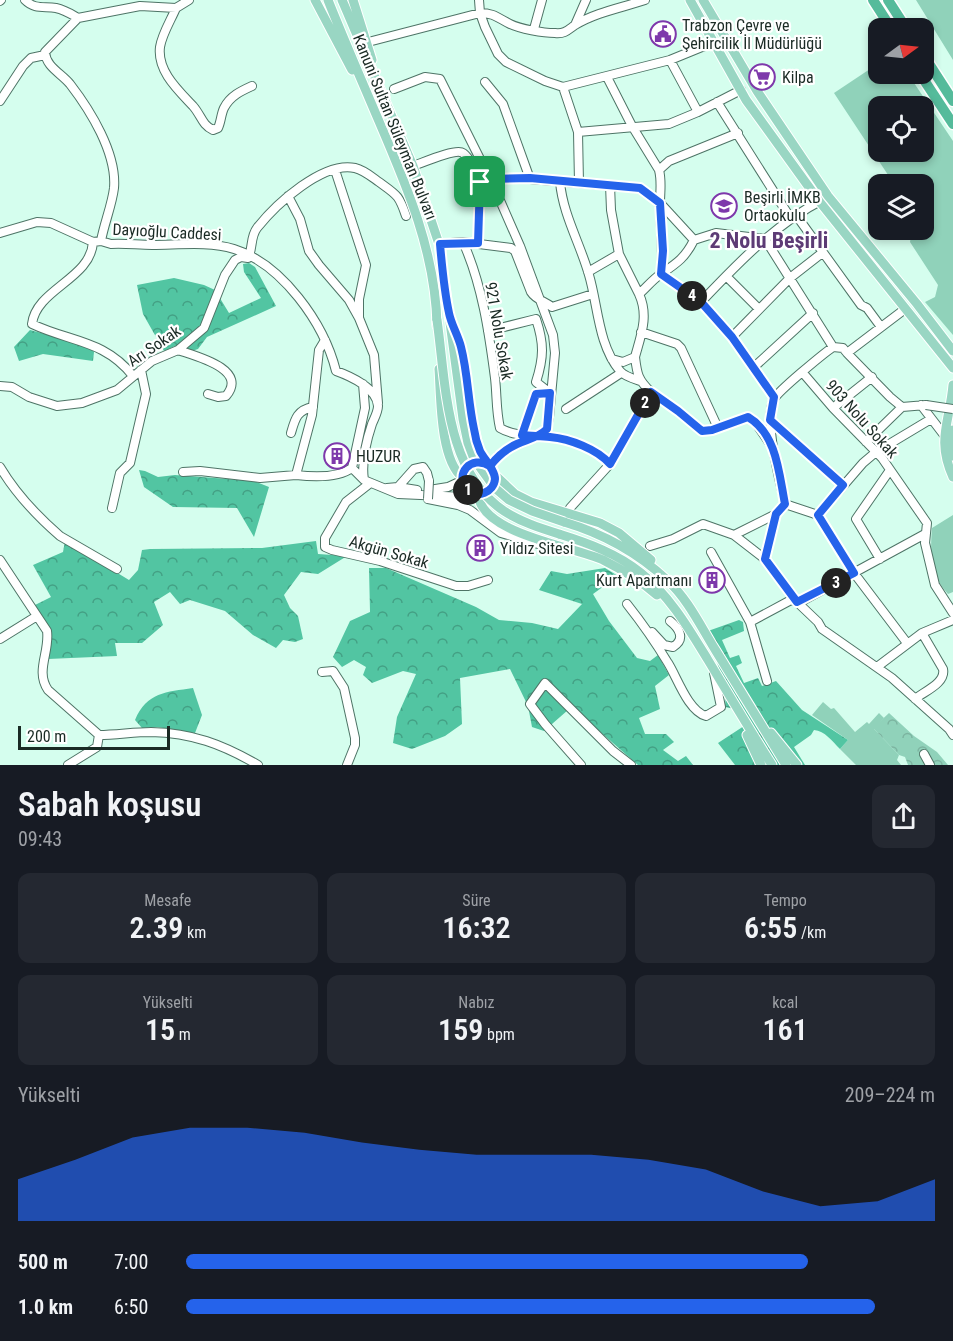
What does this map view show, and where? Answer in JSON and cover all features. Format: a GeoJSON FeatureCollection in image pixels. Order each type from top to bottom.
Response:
{"type":"FeatureCollection","features":[{"type":"Feature","properties":{"kind":"highway"},"geometry":{"type":"LineString","coordinates":[[872,0],[884,18]]}},
{"type":"Feature","properties":{"kind":"highway"},"geometry":{"type":"LineString","coordinates":[[888,0],[899,18]]}},
{"type":"Feature","properties":{"kind":"highway"},"geometry":{"type":"LineString","coordinates":[[934,72],[953,101]]}},
{"type":"Feature","properties":{"kind":"highway"},"geometry":{"type":"LineString","coordinates":[[927,84],[953,124]]}},
{"type":"Feature","properties":{"kind":"main road","name":"Kanuni Sultan Süleyman Bulvarı"},"geometry":{"type":"LineString","coordinates":[[328,0],[400,171],[426,249],[435,291],[451,422],[465,465],[487,496],[503,510],[526,523],[589,543],[641,572],[660,590],[679,614],[772,765]]}},
{"type":"Feature","properties":{"kind":"main road","name":"Kanuni Sultan Süleyman Bulvarı"},"geometry":{"type":"LineString","coordinates":[[342,0],[413,166],[440,244],[463,419],[474,459],[495,488],[509,500],[532,511],[582,527],[620,546],[646,562],[669,582],[690,608],[786,765]]}},
{"type":"Feature","properties":{"kind":"main road"},"geometry":{"type":"LineString","coordinates":[[353,0],[382,94]]}},
{"type":"Feature","properties":{"kind":"main road"},"geometry":{"type":"LineString","coordinates":[[690,0],[741,90],[905,309],[953,368],[953,375]]}},
{"type":"Feature","properties":{"kind":"main road"},"geometry":{"type":"LineString","coordinates":[[703,0],[824,199],[917,304],[953,351]]}},
{"type":"Feature","properties":{"kind":"main road"},"geometry":{"type":"LineString","coordinates":[[317,2],[369,98]]}},
{"type":"Feature","properties":{"kind":"main road"},"geometry":{"type":"LineString","coordinates":[[917,304],[929,313],[953,342]]}},
{"type":"Feature","properties":{"kind":"main road"},"geometry":{"type":"LineString","coordinates":[[449,315],[461,346],[479,449],[495,475],[515,494],[531,502],[600,524],[619,533],[667,574],[682,592],[706,634]]}},
{"type":"Feature","properties":{"kind":"main road"},"geometry":{"type":"LineString","coordinates":[[437,320],[438,364],[445,439],[456,472],[463,478]]}},
{"type":"Feature","properties":{"kind":"main road"},"geometry":{"type":"LineString","coordinates":[[953,385],[944,435],[946,457],[953,477]]}},
{"type":"Feature","properties":{"kind":"main road"},"geometry":{"type":"LineString","coordinates":[[953,430],[953,456]]}},
{"type":"Feature","properties":{"kind":"main road"},"geometry":{"type":"LineString","coordinates":[[488,465],[480,462],[473,463],[465,470],[463,478],[465,487],[476,494],[485,493],[491,489],[495,475]]}},
{"type":"Feature","properties":{"kind":"main road"},"geometry":{"type":"LineString","coordinates":[[476,494],[478,502],[486,513],[499,523],[515,532],[604,561],[652,591],[679,614]]}},
{"type":"Feature","properties":{"kind":"main road"},"geometry":{"type":"LineString","coordinates":[[743,695],[797,765]]}},
{"type":"Feature","properties":{"kind":"main road"},"geometry":{"type":"LineString","coordinates":[[732,699],[761,765]]}},
{"type":"Feature","properties":{"kind":"street"},"geometry":{"type":"LineString","coordinates":[[25,0],[33,7],[53,8],[78,18]]}},
{"type":"Feature","properties":{"kind":"street"},"geometry":{"type":"LineString","coordinates":[[133,376],[120,361],[109,353],[85,341],[32,324],[33,316],[55,290],[87,263],[97,242],[114,190],[114,172],[97,125],[68,82],[48,63],[45,52],[78,18],[140,6],[176,8],[189,0]]}},
{"type":"Feature","properties":{"kind":"street"},"geometry":{"type":"LineString","coordinates":[[479,0],[480,13],[498,54],[506,62],[563,87],[670,60],[714,42]]}},
{"type":"Feature","properties":{"kind":"street"},"geometry":{"type":"LineString","coordinates":[[534,29],[542,0]]}},
{"type":"Feature","properties":{"kind":"street"},"geometry":{"type":"LineString","coordinates":[[576,25],[586,0]]}},
{"type":"Feature","properties":{"kind":"street"},"geometry":{"type":"LineString","coordinates":[[372,41],[480,13],[496,15],[510,24],[558,34],[566,32],[605,10],[645,0]]}},
{"type":"Feature","properties":{"kind":"street"},"geometry":{"type":"LineString","coordinates":[[176,8],[160,45],[162,67],[176,88],[197,111],[205,127],[213,130],[219,128],[228,103],[237,93],[252,86]]}},
{"type":"Feature","properties":{"kind":"street"},"geometry":{"type":"LineString","coordinates":[[0,101],[23,66],[31,58],[45,55]]}},
{"type":"Feature","properties":{"kind":"street"},"geometry":{"type":"LineString","coordinates":[[670,60],[698,112]]}},
{"type":"Feature","properties":{"kind":"street"},"geometry":{"type":"LineString","coordinates":[[394,89],[425,77],[440,79],[490,179],[520,246],[553,334],[555,353],[547,429],[542,435],[518,443],[488,465]]}},
{"type":"Feature","properties":{"kind":"street"},"geometry":{"type":"LineString","coordinates":[[607,77],[632,126],[660,170],[663,251],[661,274]]}},
{"type":"Feature","properties":{"kind":"street"},"geometry":{"type":"LineString","coordinates":[[485,82],[503,104],[530,178]]}},
{"type":"Feature","properties":{"kind":"street"},"geometry":{"type":"LineString","coordinates":[[563,87],[578,132],[579,183]]}},
{"type":"Feature","properties":{"kind":"street"},"geometry":{"type":"LineString","coordinates":[[578,132],[669,124],[741,90]]}},
{"type":"Feature","properties":{"kind":"street"},"geometry":{"type":"LineString","coordinates":[[717,102],[794,217],[861,305],[867,308],[881,327]]}},
{"type":"Feature","properties":{"kind":"street"},"geometry":{"type":"LineString","coordinates":[[660,170],[669,161],[738,133]]}},
{"type":"Feature","properties":{"kind":"street"},"geometry":{"type":"LineString","coordinates":[[413,166],[456,151],[464,154],[476,171],[480,182],[478,243]]}},
{"type":"Feature","properties":{"kind":"street"},"geometry":{"type":"LineString","coordinates":[[250,255],[250,244],[255,230],[288,196],[317,176],[335,170],[354,168],[365,172],[400,198],[406,216]]}},
{"type":"Feature","properties":{"kind":"street"},"geometry":{"type":"LineString","coordinates":[[335,170],[366,265],[359,299],[359,318]]}},
{"type":"Feature","properties":{"kind":"street"},"geometry":{"type":"LineString","coordinates":[[480,182],[490,179],[530,178],[640,188],[660,203],[694,240]]}},
{"type":"Feature","properties":{"kind":"street"},"geometry":{"type":"LineString","coordinates":[[560,182],[562,201],[588,272],[604,339],[621,373],[640,381],[702,431],[748,417],[755,422],[774,449]]}},
{"type":"Feature","properties":{"kind":"street"},"geometry":{"type":"LineString","coordinates":[[610,185],[611,210],[619,254],[644,309],[635,357],[640,381]]}},
{"type":"Feature","properties":{"kind":"street"},"geometry":{"type":"LineString","coordinates":[[288,196],[300,219],[309,251],[349,300],[374,355],[378,406],[365,447],[362,471],[367,482]]}},
{"type":"Feature","properties":{"kind":"street"},"geometry":{"type":"LineString","coordinates":[[701,302],[745,256],[765,239],[794,217],[824,199]]}},
{"type":"Feature","properties":{"kind":"street"},"geometry":{"type":"LineString","coordinates":[[0,233],[37,222],[66,228],[97,242]]}},
{"type":"Feature","properties":{"kind":"street"},"geometry":{"type":"LineString","coordinates":[[639,294],[687,254],[694,240],[716,233],[765,239]]}},
{"type":"Feature","properties":{"kind":"street"},"geometry":{"type":"LineString","coordinates":[[765,239],[833,347]]}},
{"type":"Feature","properties":{"kind":"street","name":"Dayıoğlu Caddesi"},"geometry":{"type":"LineString","coordinates":[[97,242],[211,245],[232,248],[255,257],[288,286],[311,313],[332,355],[336,370],[363,384],[376,398],[378,406]]}},
{"type":"Feature","properties":{"kind":"street"},"geometry":{"type":"LineString","coordinates":[[440,244],[463,242],[511,248],[515,251],[531,292],[539,300],[545,301],[552,307],[593,294]]}},
{"type":"Feature","properties":{"kind":"street","name":"921 Nolu Sokak"},"geometry":{"type":"LineString","coordinates":[[463,242],[477,281],[488,331],[496,392],[496,412],[500,428],[506,432],[522,435]]}},
{"type":"Feature","properties":{"kind":"street"},"geometry":{"type":"LineString","coordinates":[[732,337],[790,278],[822,252]]}},
{"type":"Feature","properties":{"kind":"street"},"geometry":{"type":"LineString","coordinates":[[588,272],[619,254]]}},
{"type":"Feature","properties":{"kind":"street","name":"Arı Sokak"},"geometry":{"type":"LineString","coordinates":[[0,386],[12,387],[37,400],[57,406],[98,398],[117,390],[152,361],[178,350],[206,324],[225,274],[235,260],[241,257],[248,258],[250,255]]}},
{"type":"Feature","properties":{"kind":"street"},"geometry":{"type":"LineString","coordinates":[[661,274],[701,302],[732,337],[774,397]]}},
{"type":"Feature","properties":{"kind":"street"},"geometry":{"type":"LineString","coordinates":[[726,276],[759,309]]}},
{"type":"Feature","properties":{"kind":"street"},"geometry":{"type":"LineString","coordinates":[[848,353],[905,309]]}},
{"type":"Feature","properties":{"kind":"street"},"geometry":{"type":"LineString","coordinates":[[753,368],[813,313]]}},
{"type":"Feature","properties":{"kind":"street"},"geometry":{"type":"LineString","coordinates":[[488,331],[536,319],[543,340],[536,382],[550,393]]}},
{"type":"Feature","properties":{"kind":"street"},"geometry":{"type":"LineString","coordinates":[[641,333],[677,344],[681,348],[718,428]]}},
{"type":"Feature","properties":{"kind":"street"},"geometry":{"type":"LineString","coordinates":[[296,475],[313,407],[319,350],[325,340]]}},
{"type":"Feature","properties":{"kind":"street"},"geometry":{"type":"LineString","coordinates":[[785,504],[770,420],[774,397],[833,347],[843,348],[890,397],[902,406],[924,405],[953,409]]}},
{"type":"Feature","properties":{"kind":"street"},"geometry":{"type":"LineString","coordinates":[[178,350],[227,370],[232,379],[231,390],[226,396],[218,397],[208,394]]}},
{"type":"Feature","properties":{"kind":"street"},"geometry":{"type":"LineString","coordinates":[[612,359],[623,362],[635,357]]}},
{"type":"Feature","properties":{"kind":"street"},"geometry":{"type":"LineString","coordinates":[[112,508],[120,473],[130,463],[146,394],[141,370]]}},
{"type":"Feature","properties":{"kind":"street"},"geometry":{"type":"LineString","coordinates":[[566,409],[621,373]]}},
{"type":"Feature","properties":{"kind":"street","name":"903 Nolu Sokak"},"geometry":{"type":"LineString","coordinates":[[803,373],[832,408],[876,452],[927,523],[925,543],[935,585],[953,613]]}},
{"type":"Feature","properties":{"kind":"street"},"geometry":{"type":"LineString","coordinates":[[832,408],[872,377]]}},
{"type":"Feature","properties":{"kind":"street"},"geometry":{"type":"LineString","coordinates":[[183,472],[200,471],[260,478],[345,473],[352,468],[365,408],[363,384]]}},
{"type":"Feature","properties":{"kind":"street"},"geometry":{"type":"LineString","coordinates":[[570,507],[610,464],[651,392]]}},
{"type":"Feature","properties":{"kind":"street"},"geometry":{"type":"LineString","coordinates":[[550,393],[536,394],[522,435],[567,440],[605,458],[610,464]]}},
{"type":"Feature","properties":{"kind":"street"},"geometry":{"type":"LineString","coordinates":[[924,405],[931,419],[944,435]]}},
{"type":"Feature","properties":{"kind":"street"},"geometry":{"type":"LineString","coordinates":[[866,442],[902,406]]}},
{"type":"Feature","properties":{"kind":"street"},"geometry":{"type":"LineString","coordinates":[[291,433],[299,411],[313,407]]}},
{"type":"Feature","properties":{"kind":"street"},"geometry":{"type":"LineString","coordinates":[[818,515],[862,463],[931,419]]}},
{"type":"Feature","properties":{"kind":"street"},"geometry":{"type":"LineString","coordinates":[[770,420],[843,485]]}},
{"type":"Feature","properties":{"kind":"street"},"geometry":{"type":"LineString","coordinates":[[0,467],[32,510],[60,536],[117,569]]}},
{"type":"Feature","properties":{"kind":"street"},"geometry":{"type":"LineString","coordinates":[[398,487],[414,469],[423,467],[429,481],[428,499],[458,505],[470,510],[501,532],[545,546]]}},
{"type":"Feature","properties":{"kind":"street"},"geometry":{"type":"LineString","coordinates":[[352,468],[367,482],[398,494],[466,497],[476,494]]}},
{"type":"Feature","properties":{"kind":"street"},"geometry":{"type":"LineString","coordinates":[[880,559],[856,519],[890,470]]}},
{"type":"Feature","properties":{"kind":"street"},"geometry":{"type":"LineString","coordinates":[[386,489],[398,487],[438,490],[463,478]]}},
{"type":"Feature","properties":{"kind":"street","name":"Akgün Sokak"},"geometry":{"type":"LineString","coordinates":[[367,482],[346,502],[325,538],[325,547],[389,563],[456,586],[468,586],[488,580]]}},
{"type":"Feature","properties":{"kind":"street"},"geometry":{"type":"LineString","coordinates":[[734,535],[776,514],[785,504]]}},
{"type":"Feature","properties":{"kind":"street"},"geometry":{"type":"LineString","coordinates":[[785,504],[818,515],[854,573],[907,643]]}},
{"type":"Feature","properties":{"kind":"street"},"geometry":{"type":"LineString","coordinates":[[765,559],[776,514]]}},
{"type":"Feature","properties":{"kind":"street"},"geometry":{"type":"LineString","coordinates":[[650,546],[673,539],[702,524],[734,535],[765,559],[797,602],[833,639],[877,667],[951,729]]}},
{"type":"Feature","properties":{"kind":"street"},"geometry":{"type":"LineString","coordinates":[[750,622],[791,600],[797,602],[925,534]]}},
{"type":"Feature","properties":{"kind":"street"},"geometry":{"type":"LineString","coordinates":[[711,552],[750,622],[767,681]]}},
{"type":"Feature","properties":{"kind":"street"},"geometry":{"type":"LineString","coordinates":[[0,560],[43,623],[48,636],[42,670],[45,685],[99,735],[150,732],[188,736],[211,741],[258,765]]}},
{"type":"Feature","properties":{"kind":"street"},"geometry":{"type":"LineString","coordinates":[[627,604],[668,662],[684,694],[701,715],[706,716],[721,707],[714,670]]}},
{"type":"Feature","properties":{"kind":"street"},"geometry":{"type":"LineString","coordinates":[[0,639],[37,616]]}},
{"type":"Feature","properties":{"kind":"street"},"geometry":{"type":"LineString","coordinates":[[877,667],[922,633],[953,620]]}},
{"type":"Feature","properties":{"kind":"street"},"geometry":{"type":"LineString","coordinates":[[648,633],[652,632],[663,645],[674,647],[681,639],[679,630],[670,621]]}},
{"type":"Feature","properties":{"kind":"street"},"geometry":{"type":"LineString","coordinates":[[915,699],[942,680],[944,675],[943,669],[922,633]]}},
{"type":"Feature","properties":{"kind":"street"},"geometry":{"type":"LineString","coordinates":[[322,672],[333,671],[344,688],[355,738],[355,745],[347,765]]}},
{"type":"Feature","properties":{"kind":"street"},"geometry":{"type":"LineString","coordinates":[[581,765],[530,704],[545,683],[613,751],[631,765]]}},
{"type":"Feature","properties":{"kind":"street"},"geometry":{"type":"LineString","coordinates":[[68,765],[97,747],[99,735]]}},
{"type":"Feature","properties":{"kind":"street"},"geometry":{"type":"LineString","coordinates":[[924,754],[930,765]]}},
{"type":"Feature","properties":{"kind":"green space"},"geometry":{"type":"Polygon","coordinates":[[[916,0],[953,0],[953,60],[934,29],[934,18],[927,18],[916,0]]]}},
{"type":"Feature","properties":{"kind":"green space"},"geometry":{"type":"Polygon","coordinates":[[[868,70],[868,84],[915,84],[923,96],[868,96],[868,145],[834,93],[868,70]]]}},
{"type":"Feature","properties":{"kind":"green space"},"geometry":{"type":"Polygon","coordinates":[[[934,113],[953,141],[953,335],[925,302],[935,297],[938,285],[910,242],[910,240],[934,240],[934,174],[887,174],[879,162],[934,162],[934,113]]]}},
{"type":"Feature","properties":{"kind":"green space"},"geometry":{"type":"Polygon","coordinates":[[[249,263],[255,267],[276,306],[207,337],[198,349],[189,352],[175,346],[164,351],[143,314],[137,285],[174,278],[204,285],[215,290],[229,313],[261,298],[244,272],[243,264],[249,263]]]}},
{"type":"Feature","properties":{"kind":"green space"},"geometry":{"type":"Polygon","coordinates":[[[30,330],[90,346],[94,352],[93,361],[43,354],[19,361],[14,347],[30,330]]]}},
{"type":"Feature","properties":{"kind":"green space"},"geometry":{"type":"Polygon","coordinates":[[[139,470],[158,477],[175,475],[254,481],[269,487],[254,537],[237,508],[173,507],[144,487],[139,470]]]}},
{"type":"Feature","properties":{"kind":"green space"},"geometry":{"type":"Polygon","coordinates":[[[953,515],[953,592],[948,594],[934,571],[931,538],[932,528],[953,515]]]}},
{"type":"Feature","properties":{"kind":"green space"},"geometry":{"type":"Polygon","coordinates":[[[65,541],[129,580],[138,570],[142,550],[150,549],[262,548],[316,541],[318,554],[347,556],[318,574],[301,572],[284,595],[290,608],[298,616],[303,639],[295,642],[283,640],[276,648],[253,635],[225,611],[190,600],[180,604],[170,592],[154,602],[163,625],[142,643],[115,643],[117,656],[48,659],[50,635],[33,606],[51,597],[33,565],[63,552],[65,541]]]}},
{"type":"Feature","properties":{"kind":"green space"},"geometry":{"type":"Polygon","coordinates":[[[369,568],[386,568],[476,607],[499,620],[532,623],[558,629],[582,604],[539,590],[551,571],[567,574],[605,568],[618,576],[593,594],[609,621],[637,658],[650,661],[658,655],[669,675],[655,686],[660,709],[639,718],[645,734],[666,734],[674,742],[663,750],[678,761],[686,756],[693,765],[638,765],[573,708],[544,731],[532,727],[528,706],[510,669],[460,678],[462,724],[445,736],[412,749],[393,743],[397,717],[416,674],[403,671],[372,683],[363,675],[366,667],[354,660],[342,667],[333,657],[350,621],[370,612],[369,568]]]}},
{"type":"Feature","properties":{"kind":"green space"},"geometry":{"type":"Polygon","coordinates":[[[739,620],[743,622],[744,631],[722,640],[730,658],[739,655],[742,663],[736,666],[744,683],[758,678],[762,686],[776,681],[802,710],[848,740],[840,749],[825,734],[814,730],[811,735],[794,747],[805,765],[735,765],[718,743],[744,726],[735,709],[725,707],[726,693],[708,631],[739,620]]]}},
{"type":"Feature","properties":{"kind":"green space"},"geometry":{"type":"Polygon","coordinates":[[[193,688],[202,715],[195,733],[157,727],[142,728],[135,720],[145,704],[158,695],[193,688]]]}},
{"type":"Feature","properties":{"kind":"green space"},"geometry":{"type":"Polygon","coordinates":[[[823,702],[831,709],[834,708],[855,732],[867,722],[869,724],[879,713],[884,718],[874,729],[899,755],[897,760],[901,765],[856,765],[840,749],[848,740],[812,715],[823,702]]]}},
{"type":"Feature","properties":{"kind":"green space"},"geometry":{"type":"Polygon","coordinates":[[[889,713],[914,736],[937,752],[948,765],[908,765],[905,757],[899,755],[873,728],[889,713]]]}},
{"type":"Feature","properties":{"kind":"place","name":"Trabzon Çevre ve Şehircilik İl Müdürlüğü"},"geometry":{"type":"Point","coordinates":[663,34]}},
{"type":"Feature","properties":{"kind":"place","name":"Kilpa"},"geometry":{"type":"Point","coordinates":[762,77]}},
{"type":"Feature","properties":{"kind":"place","name":"Beşirli İMKB Ortaokulu"},"geometry":{"type":"Point","coordinates":[724,206]}},
{"type":"Feature","properties":{"kind":"place","name":"HUZUR"},"geometry":{"type":"Point","coordinates":[337,456]}},
{"type":"Feature","properties":{"kind":"place","name":"Yıldız Sitesi"},"geometry":{"type":"Point","coordinates":[480,548]}},
{"type":"Feature","properties":{"kind":"place","name":"Kurt Apartmanı"},"geometry":{"type":"Point","coordinates":[712,580]}},
{"type":"Feature","properties":{"kind":"district","name":"2 Nolu Beşirli"},"geometry":{"type":"Point","coordinates":[769,240]}},
{"type":"Feature","properties":{"kind":"route"},"geometry":{"type":"LineString","coordinates":[[480,182],[478,243],[440,244],[449,315],[461,346],[474,429],[479,449],[487,464],[492,468],[495,475],[493,486],[488,491],[478,494],[468,490],[462,477],[470,464],[483,462],[487,464],[490,466],[508,449],[518,443],[529,440],[542,435],[547,429],[550,393],[536,394],[522,435],[530,436],[552,437],[567,440],[605,458],[610,464],[651,392],[702,431],[712,430],[748,417],[755,422],[774,449],[785,504],[776,514],[765,559],[797,602],[854,573],[818,515],[843,485],[770,420],[774,397],[732,337],[701,302],[661,274],[663,251],[660,203],[640,188],[530,178],[490,179],[480,182]]}}]}
